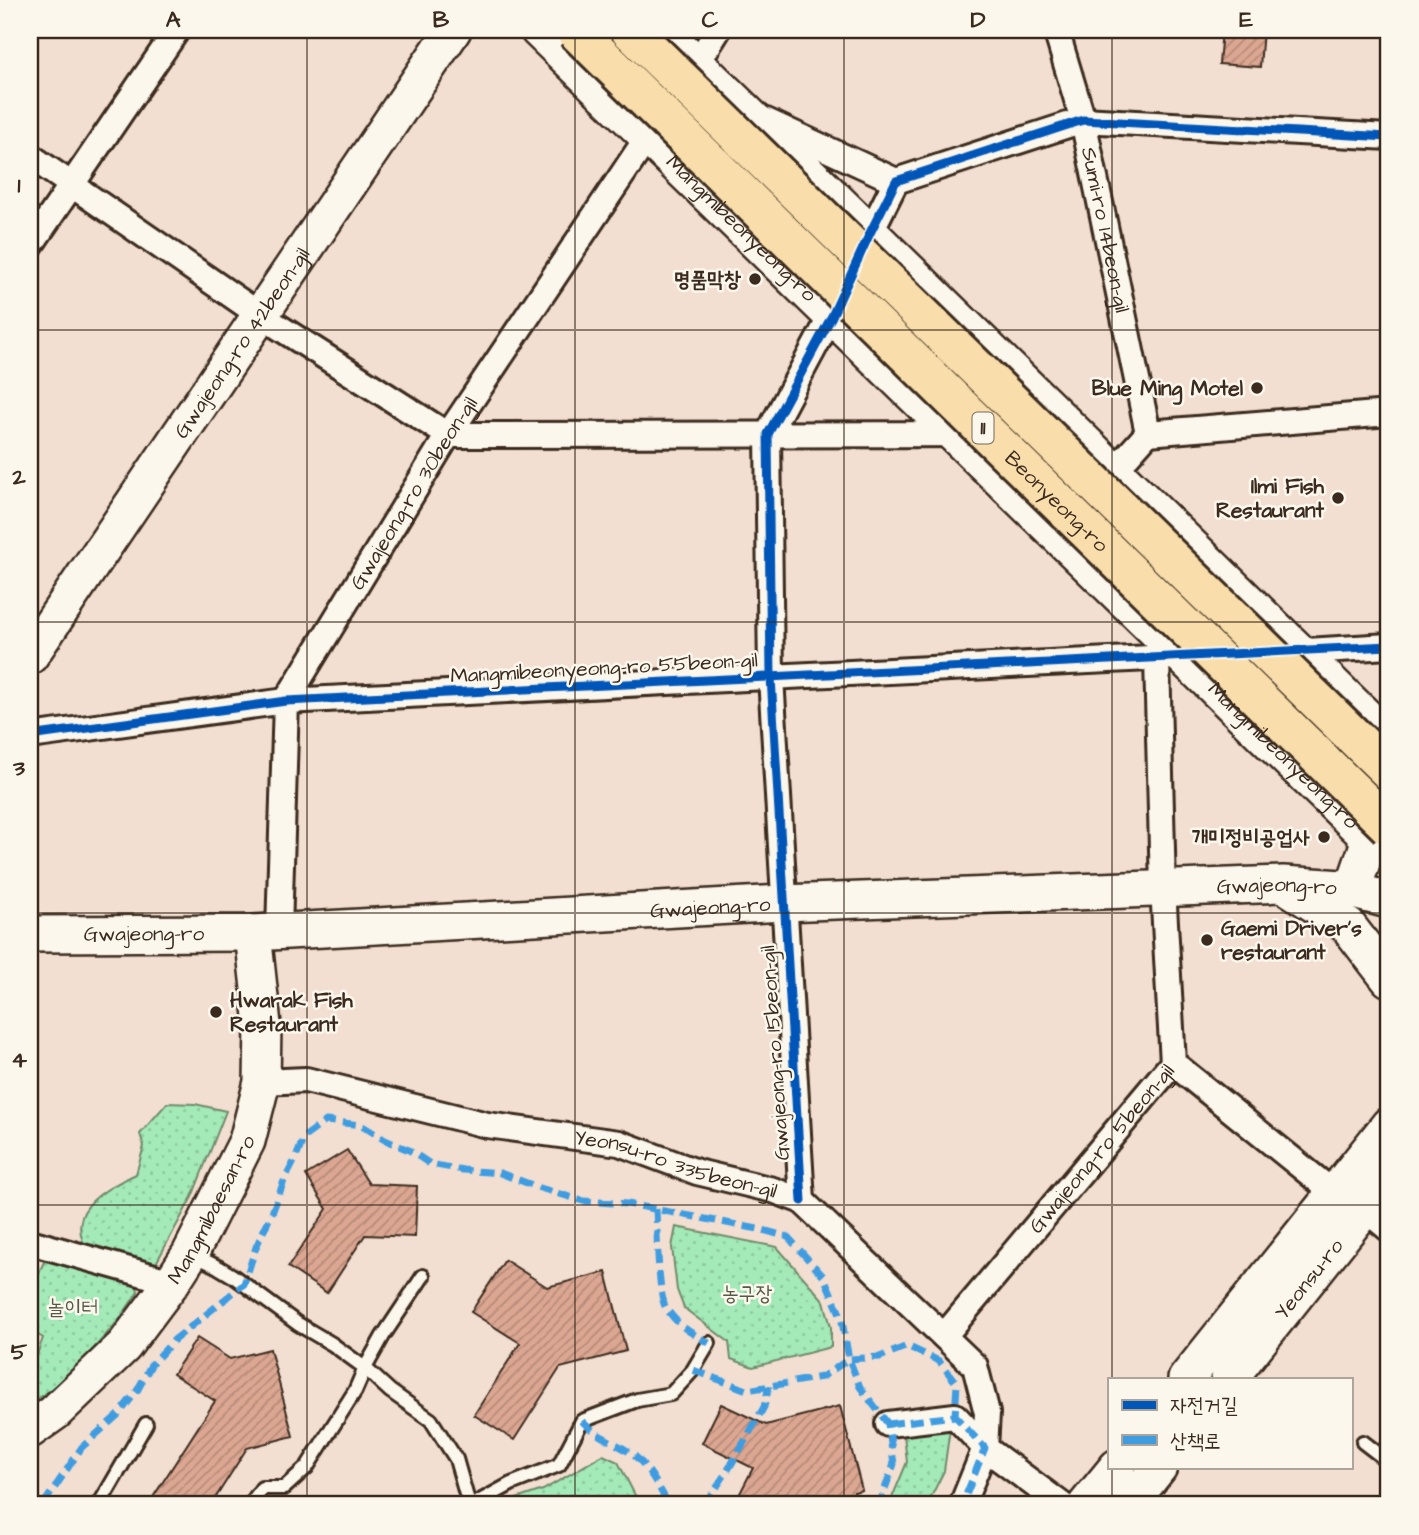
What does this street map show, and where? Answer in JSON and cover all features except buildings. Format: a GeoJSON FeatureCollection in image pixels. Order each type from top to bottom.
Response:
{"type":"FeatureCollection","features":[{"type":"Feature","properties":{"kind":"highway","name":"Beonyeong-ro"},"geometry":{"type":"LineString","coordinates":[[575,30],[1389,826]]}},
{"type":"Feature","properties":{"kind":"highway","name":"Beonyeong-ro"},"geometry":{"type":"LineString","coordinates":[[630,30],[1389,771]]}},
{"type":"Feature","properties":{"kind":"street"},"geometry":{"type":"LineString","coordinates":[[30,246],[177,30]]}},
{"type":"Feature","properties":{"kind":"street","name":"Gwajeong-ro 42beon-gil"},"geometry":{"type":"LineString","coordinates":[[30,656],[453,30]]}},
{"type":"Feature","properties":{"kind":"street","name":"Mangmibeonyeong-ro"},"geometry":{"type":"LineString","coordinates":[[538,30],[953,433],[1167,650],[1370,839],[1374,872]]}},
{"type":"Feature","properties":{"kind":"street"},"geometry":{"type":"LineString","coordinates":[[662,30],[1389,739]]}},
{"type":"Feature","properties":{"kind":"street","name":"Gwajeong-ro 30beon-gil"},"geometry":{"type":"LineString","coordinates":[[266,932],[286,701],[448,435],[718,30]]}},
{"type":"Feature","properties":{"kind":"street","name":"Sumi-ro 14beon-gil"},"geometry":{"type":"LineString","coordinates":[[1056,30],[1083,120],[1148,433]]}},
{"type":"Feature","properties":{"kind":"street"},"geometry":{"type":"LineString","coordinates":[[744,111],[896,181],[1083,120],[1389,137]]}},
{"type":"Feature","properties":{"kind":"street"},"geometry":{"type":"LineString","coordinates":[[30,156],[260,315],[448,435],[1076,434]]}},
{"type":"Feature","properties":{"kind":"street"},"geometry":{"type":"LineString","coordinates":[[768,434],[832,316],[896,181]]}},
{"type":"Feature","properties":{"kind":"street"},"geometry":{"type":"LineString","coordinates":[[1114,471],[1148,433],[1389,414]]}},
{"type":"Feature","properties":{"kind":"street","name":"Gwajeong-ro 15beon-gil"},"geometry":{"type":"LineString","coordinates":[[768,434],[771,677],[802,1201]]}},
{"type":"Feature","properties":{"kind":"street"},"geometry":{"type":"LineString","coordinates":[[1167,650],[1205,559]]}},
{"type":"Feature","properties":{"kind":"street","name":"Mangmibeonyeong-ro 55beon-gil"},"geometry":{"type":"LineString","coordinates":[[30,736],[286,701],[771,677],[1167,650],[1299,652],[1389,646]]}},
{"type":"Feature","properties":{"kind":"street","name":"Gwajeong-ro 5beon-gil"},"geometry":{"type":"LineString","coordinates":[[944,1336],[1173,1063],[1163,888],[1167,650]]}},
{"type":"Feature","properties":{"kind":"street"},"geometry":{"type":"LineString","coordinates":[[1283,884],[1374,872]]}},
{"type":"Feature","properties":{"kind":"street"},"geometry":{"type":"LineString","coordinates":[[1283,884],[1349,926],[1389,979]]}},
{"type":"Feature","properties":{"kind":"street","name":"Gwajeong-ro"},"geometry":{"type":"LineString","coordinates":[[30,934],[266,932],[783,903],[1283,884],[1342,888],[1389,900]]}},
{"type":"Feature","properties":{"kind":"street","name":"Mangmibaesan-ro"},"geometry":{"type":"LineString","coordinates":[[30,1430],[54,1413],[124,1346],[181,1268],[247,1141],[262,1082],[266,932]]}},
{"type":"Feature","properties":{"kind":"street"},"geometry":{"type":"LineString","coordinates":[[1173,1063],[1335,1194]]}},
{"type":"Feature","properties":{"kind":"street","name":"Yeonsu-ro 335beon-gil"},"geometry":{"type":"LineString","coordinates":[[262,1082],[306,1080],[487,1125],[619,1143],[697,1172],[802,1201],[975,1366],[987,1413],[985,1448],[962,1505]]}},
{"type":"Feature","properties":{"kind":"street","name":"Yeonsu-ro"},"geometry":{"type":"LineString","coordinates":[[1187,1378],[1389,1125]]}},
{"type":"Feature","properties":{"kind":"street","name":"Yeonsu-ro"},"geometry":{"type":"LineString","coordinates":[[1230,1378],[1377,1219],[1389,1178]]}},
{"type":"Feature","properties":{"kind":"street"},"geometry":{"type":"LineString","coordinates":[[30,1242],[181,1268]]}},
{"type":"Feature","properties":{"kind":"street"},"geometry":{"type":"LineString","coordinates":[[888,1424],[955,1416],[985,1448],[1062,1505]]}},
{"type":"Feature","properties":{"kind":"street"},"geometry":{"type":"LineString","coordinates":[[1086,1505],[1115,1468]]}},
{"type":"Feature","properties":{"kind":"street"},"geometry":{"type":"LineString","coordinates":[[1129,1505],[1158,1468]]}},
{"type":"Feature","properties":{"kind":"lane"},"geometry":{"type":"LineString","coordinates":[[181,1268],[218,1267],[233,1276],[298,1324],[365,1367],[390,1391],[431,1420],[456,1459],[471,1505],[511,1484],[559,1465],[582,1421],[637,1400],[671,1394],[693,1370],[709,1343]]}},
{"type":"Feature","properties":{"kind":"lane"},"geometry":{"type":"LineString","coordinates":[[250,1505],[262,1488],[284,1488],[307,1466],[355,1391],[383,1336],[424,1276]]}},
{"type":"Feature","properties":{"kind":"lane"},"geometry":{"type":"LineString","coordinates":[[99,1505],[146,1424]]}},
{"type":"Feature","properties":{"kind":"lane"},"geometry":{"type":"LineString","coordinates":[[1363,1442],[1389,1462]]}},
{"type":"Feature","properties":{"kind":"green space"},"geometry":{"type":"Polygon","coordinates":[[[167,1103],[195,1104],[226,1111],[192,1197],[155,1265],[85,1246],[81,1221],[85,1210],[102,1193],[136,1174],[144,1146],[140,1134],[167,1103]]]}},
{"type":"Feature","properties":{"kind":"green space","name":"농구장"},"geometry":{"type":"Polygon","coordinates":[[[676,1227],[777,1247],[824,1301],[831,1327],[831,1347],[753,1367],[731,1359],[729,1342],[684,1308],[677,1290],[672,1247],[676,1227]]]}},
{"type":"Feature","properties":{"kind":"green space","name":"놀이터"},"geometry":{"type":"Polygon","coordinates":[[[47,1254],[136,1279],[138,1292],[118,1321],[73,1372],[30,1405],[30,1374],[43,1338],[30,1330],[30,1296],[47,1254]]]}},
{"type":"Feature","properties":{"kind":"green space"},"geometry":{"type":"Polygon","coordinates":[[[950,1428],[944,1471],[927,1505],[889,1505],[907,1462],[904,1435],[950,1428]]]}},
{"type":"Feature","properties":{"kind":"green space"},"geometry":{"type":"Polygon","coordinates":[[[603,1455],[618,1462],[638,1501],[630,1505],[498,1505],[543,1490],[603,1455]]]}},
{"type":"Feature","properties":{"kind":"marked path"},"geometry":{"type":"LineString","coordinates":[[43,1505],[82,1447],[118,1415],[137,1391],[151,1365],[174,1340],[244,1284],[256,1247],[304,1137],[326,1121],[361,1125],[430,1164],[500,1173],[583,1201],[628,1204],[788,1237],[824,1277],[841,1316],[849,1359],[860,1387],[888,1424],[894,1464],[879,1505]]}},
{"type":"Feature","properties":{"kind":"marked path"},"geometry":{"type":"LineString","coordinates":[[656,1209],[663,1301],[680,1324],[709,1343]]}},
{"type":"Feature","properties":{"kind":"marked path"},"geometry":{"type":"LineString","coordinates":[[693,1370],[747,1390],[822,1377],[849,1359],[880,1357],[907,1346],[939,1361],[957,1384],[955,1416]]}},
{"type":"Feature","properties":{"kind":"marked path"},"geometry":{"type":"LineString","coordinates":[[705,1505],[764,1407],[769,1386]]}},
{"type":"Feature","properties":{"kind":"marked path"},"geometry":{"type":"LineString","coordinates":[[888,1424],[955,1416],[985,1448],[962,1505]]}},
{"type":"Feature","properties":{"kind":"marked path"},"geometry":{"type":"LineString","coordinates":[[582,1421],[637,1458],[665,1498]]}},
{"type":"Feature","properties":{"kind":"marked path"},"geometry":{"type":"LineString","coordinates":[[649,1505],[665,1498],[671,1505]]}},
{"type":"Feature","properties":{"kind":"cycle path"},"geometry":{"type":"LineString","coordinates":[[802,1201],[771,677],[768,434],[832,316],[896,181],[1083,120],[1389,137]]}},
{"type":"Feature","properties":{"kind":"cycle path"},"geometry":{"type":"LineString","coordinates":[[30,736],[286,701],[1389,646]]}},
{"type":"Feature","properties":{"kind":"place","name":"명품막창"},"geometry":{"type":"Point","coordinates":[755,279]}},
{"type":"Feature","properties":{"kind":"place","name":"Blue Ming Motel"},"geometry":{"type":"Point","coordinates":[1257,388]}},
{"type":"Feature","properties":{"kind":"place","name":"Ilmi Fish Restaurant"},"geometry":{"type":"Point","coordinates":[1338,498]}},
{"type":"Feature","properties":{"kind":"place","name":"개미정비공업사"},"geometry":{"type":"Point","coordinates":[1324,837]}},
{"type":"Feature","properties":{"kind":"place","name":"Gaemi Driver's restaurant"},"geometry":{"type":"Point","coordinates":[1207,940]}},
{"type":"Feature","properties":{"kind":"place","name":"Hwarak Fish Restaurant"},"geometry":{"type":"Point","coordinates":[216,1012]}}]}
